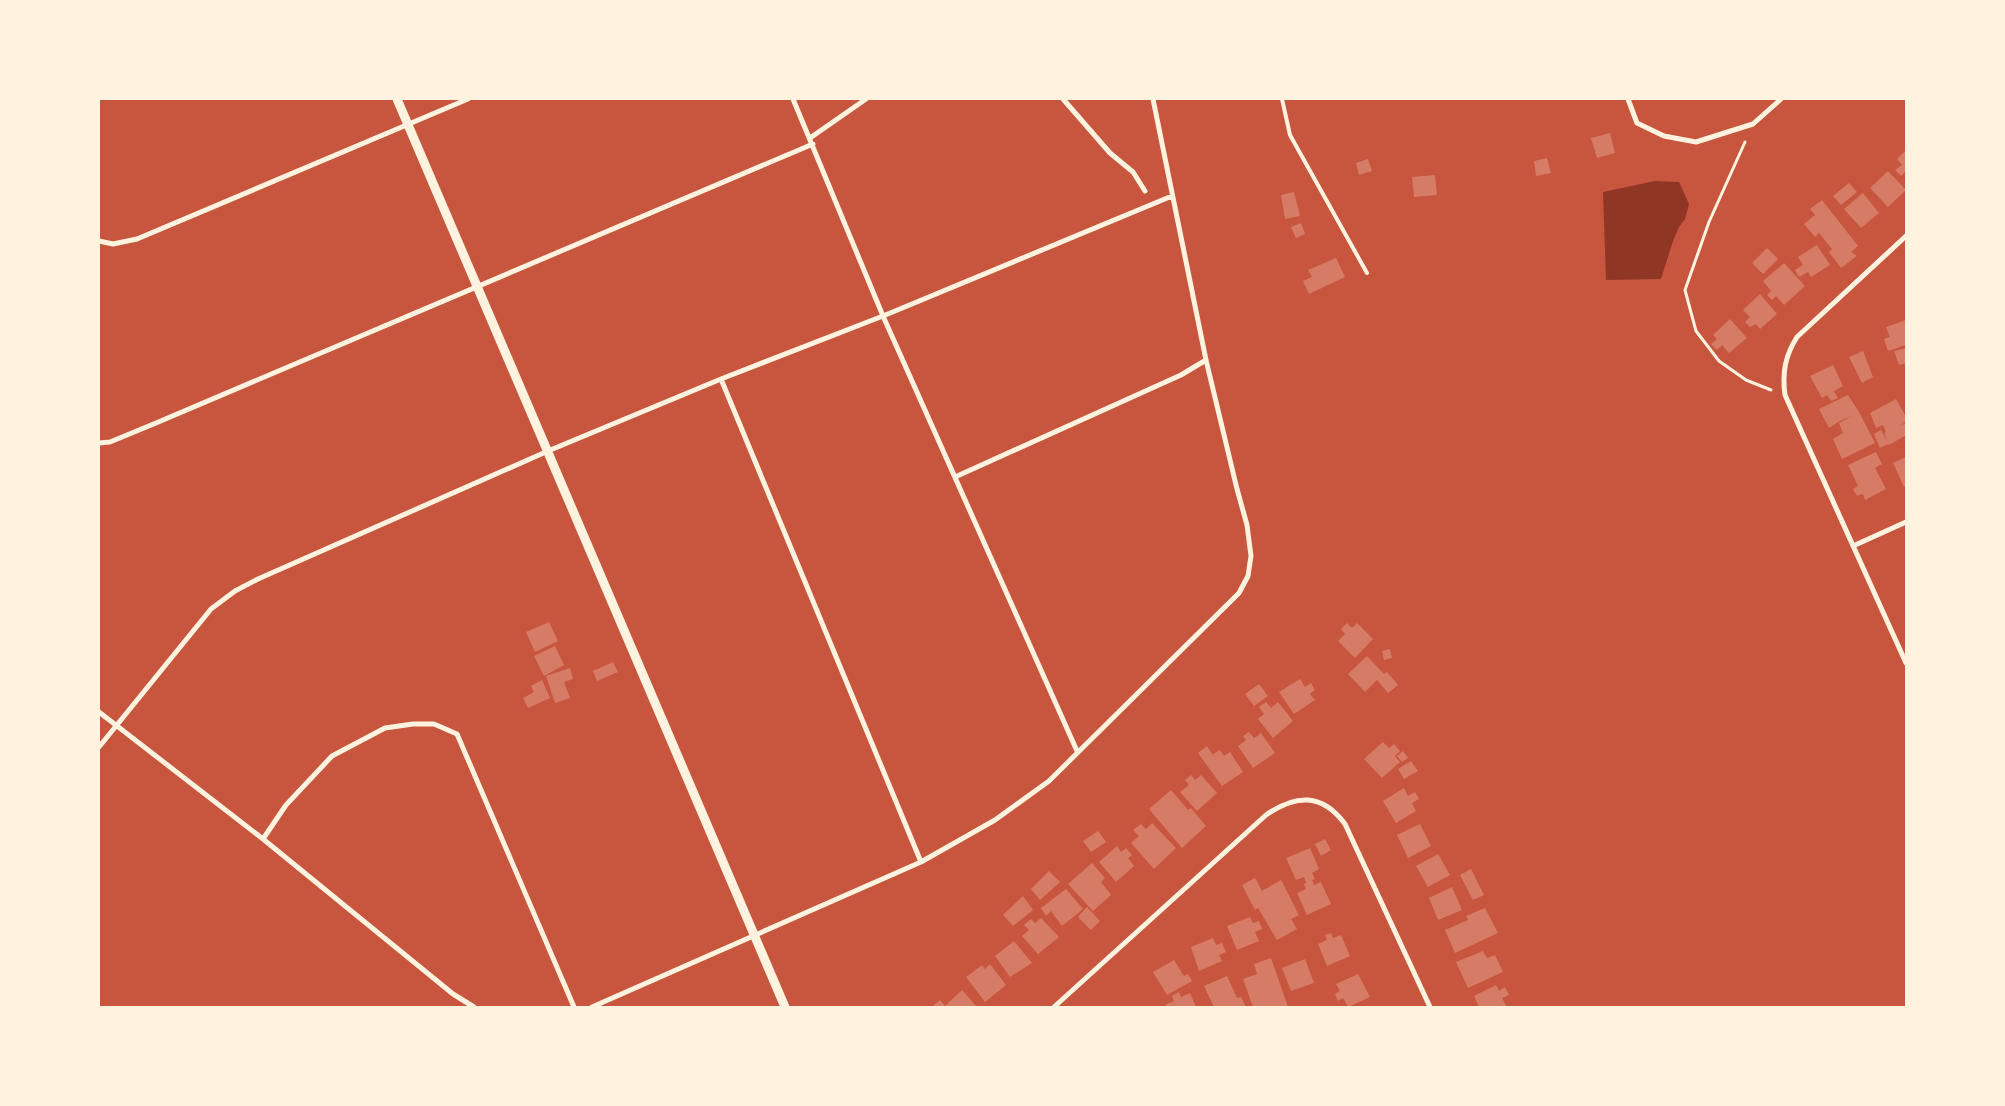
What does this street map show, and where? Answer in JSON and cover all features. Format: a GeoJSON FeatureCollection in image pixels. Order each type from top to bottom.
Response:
{"type":"FeatureCollection","features":[{"type":"Feature","properties":{"kind":"street"},"geometry":{"type":"LineString","coordinates":[[397,99],[785,1007]]}},
{"type":"Feature","properties":{"kind":"street"},"geometry":{"type":"LineString","coordinates":[[99,242],[113,244],[137,239],[468,99]]}},
{"type":"Feature","properties":{"kind":"street"},"geometry":{"type":"LineString","coordinates":[[794,99],[884,316],[1077,751]]}},
{"type":"Feature","properties":{"kind":"street"},"geometry":{"type":"LineString","coordinates":[[810,138],[866,99]]}},
{"type":"Feature","properties":{"kind":"street"},"geometry":{"type":"LineString","coordinates":[[1063,99],[1110,153],[1133,172],[1145,191]]}},
{"type":"Feature","properties":{"kind":"street"},"geometry":{"type":"LineString","coordinates":[[592,1007],[922,862],[994,820],[1049,781],[1077,751],[1239,593],[1248,576],[1251,556],[1247,524],[1236,489],[1206,360],[1153,99]]}},
{"type":"Feature","properties":{"kind":"street"},"geometry":{"type":"LineString","coordinates":[[1628,99],[1636,123],[1664,136],[1696,142],[1753,124],[1781,99]]}},
{"type":"Feature","properties":{"kind":"street"},"geometry":{"type":"LineString","coordinates":[[99,443],[110,442],[156,423],[813,144]]}},
{"type":"Feature","properties":{"kind":"street"},"geometry":{"type":"LineString","coordinates":[[99,747],[211,609],[234,592],[258,579],[548,450],[721,379],[884,316],[1172,196]]}},
{"type":"Feature","properties":{"kind":"street"},"geometry":{"type":"LineString","coordinates":[[1906,236],[1797,337],[1790,349],[1783,379],[1785,395],[1906,663]]}},
{"type":"Feature","properties":{"kind":"street"},"geometry":{"type":"LineString","coordinates":[[955,477],[1181,375],[1206,360]]}},
{"type":"Feature","properties":{"kind":"street"},"geometry":{"type":"LineString","coordinates":[[721,379],[922,862]]}},
{"type":"Feature","properties":{"kind":"street"},"geometry":{"type":"LineString","coordinates":[[1853,546],[1906,522]]}},
{"type":"Feature","properties":{"kind":"street"},"geometry":{"type":"LineString","coordinates":[[99,712],[263,839],[453,994],[474,1007]]}},
{"type":"Feature","properties":{"kind":"street"},"geometry":{"type":"LineString","coordinates":[[263,839],[286,805],[332,756],[385,728],[413,724],[434,724],[457,734],[574,1007]]}},
{"type":"Feature","properties":{"kind":"street"},"geometry":{"type":"LineString","coordinates":[[1054,1007],[1266,815],[1292,800],[1315,801],[1327,806],[1345,824],[1430,1007]]}},
{"type":"Feature","properties":{"kind":"lane"},"geometry":{"type":"LineString","coordinates":[[1282,99],[1290,135],[1367,273]]}},
{"type":"Feature","properties":{"kind":"path"},"geometry":{"type":"LineString","coordinates":[[1753,124],[1709,222],[1686,290],[1696,331],[1719,361],[1746,380],[1785,395]]}},
{"type":"Feature","properties":{"kind":"shaded area"},"geometry":{"type":"Polygon","coordinates":[[[1655,181],[1679,182],[1689,204],[1685,219],[1673,241],[1661,279],[1606,280],[1603,192],[1655,181]]]}},
{"type":"Feature","properties":{"kind":"building"},"geometry":{"type":"Polygon","coordinates":[[[1610,133],[1615,153],[1597,158],[1591,138],[1610,133]]]}},
{"type":"Feature","properties":{"kind":"building"},"geometry":{"type":"Polygon","coordinates":[[[1906,150],[1906,171],[1901,176],[1895,170],[1902,165],[1897,159],[1906,150]]]}},
{"type":"Feature","properties":{"kind":"building"},"geometry":{"type":"Polygon","coordinates":[[[1547,158],[1551,173],[1536,176],[1534,161],[1547,158]]]}},
{"type":"Feature","properties":{"kind":"building"},"geometry":{"type":"Polygon","coordinates":[[[1368,159],[1372,171],[1359,175],[1356,163],[1368,159]]]}},
{"type":"Feature","properties":{"kind":"building"},"geometry":{"type":"Polygon","coordinates":[[[1888,171],[1906,190],[1888,207],[1870,188],[1888,171]]]}},
{"type":"Feature","properties":{"kind":"building"},"geometry":{"type":"Polygon","coordinates":[[[1435,175],[1437,195],[1414,197],[1412,177],[1435,175]]]}},
{"type":"Feature","properties":{"kind":"building"},"geometry":{"type":"Polygon","coordinates":[[[1849,183],[1857,192],[1841,205],[1833,196],[1849,183]]]}},
{"type":"Feature","properties":{"kind":"building"},"geometry":{"type":"Polygon","coordinates":[[[1294,192],[1300,216],[1285,219],[1281,195],[1294,192]]]}},
{"type":"Feature","properties":{"kind":"building"},"geometry":{"type":"Polygon","coordinates":[[[1863,193],[1879,213],[1861,228],[1844,209],[1863,193]]]}},
{"type":"Feature","properties":{"kind":"building"},"geometry":{"type":"Polygon","coordinates":[[[1822,200],[1858,246],[1851,252],[1857,256],[1841,268],[1829,252],[1832,249],[1819,233],[1815,237],[1804,224],[1815,215],[1810,209],[1822,200]]]}},
{"type":"Feature","properties":{"kind":"building"},"geometry":{"type":"Polygon","coordinates":[[[1301,223],[1305,234],[1296,238],[1291,227],[1301,223]]]}},
{"type":"Feature","properties":{"kind":"building"},"geometry":{"type":"Polygon","coordinates":[[[1817,245],[1830,265],[1811,277],[1808,272],[1799,277],[1795,270],[1803,265],[1798,257],[1817,245]]]}},
{"type":"Feature","properties":{"kind":"building"},"geometry":{"type":"Polygon","coordinates":[[[1767,248],[1778,259],[1763,274],[1752,263],[1767,248]]]}},
{"type":"Feature","properties":{"kind":"building"},"geometry":{"type":"Polygon","coordinates":[[[1336,258],[1345,277],[1309,294],[1303,281],[1312,277],[1308,270],[1336,258]]]}},
{"type":"Feature","properties":{"kind":"building"},"geometry":{"type":"Polygon","coordinates":[[[1784,263],[1805,286],[1784,305],[1776,296],[1772,300],[1767,295],[1771,291],[1763,281],[1784,263]]]}},
{"type":"Feature","properties":{"kind":"building"},"geometry":{"type":"Polygon","coordinates":[[[1760,294],[1777,314],[1760,329],[1756,324],[1750,327],[1745,322],[1750,317],[1743,310],[1760,294]]]}},
{"type":"Feature","properties":{"kind":"building"},"geometry":{"type":"Polygon","coordinates":[[[1730,319],[1747,338],[1729,353],[1722,345],[1717,350],[1711,344],[1717,339],[1713,335],[1730,319]]]}},
{"type":"Feature","properties":{"kind":"building"},"geometry":{"type":"Polygon","coordinates":[[[1906,320],[1906,345],[1888,351],[1884,339],[1890,337],[1886,327],[1906,320]]]}},
{"type":"Feature","properties":{"kind":"building"},"geometry":{"type":"Polygon","coordinates":[[[1906,348],[1906,363],[1899,365],[1894,351],[1906,348]]]}},
{"type":"Feature","properties":{"kind":"building"},"geometry":{"type":"Polygon","coordinates":[[[1863,351],[1873,377],[1862,383],[1849,357],[1863,351]]]}},
{"type":"Feature","properties":{"kind":"building"},"geometry":{"type":"Polygon","coordinates":[[[1833,365],[1843,386],[1834,391],[1838,398],[1831,401],[1827,395],[1822,398],[1810,376],[1833,365]]]}},
{"type":"Feature","properties":{"kind":"building"},"geometry":{"type":"Polygon","coordinates":[[[1848,395],[1875,443],[1842,459],[1833,439],[1843,433],[1839,423],[1854,415],[1829,428],[1819,409],[1848,395]]]}},
{"type":"Feature","properties":{"kind":"building"},"geometry":{"type":"Polygon","coordinates":[[[1896,399],[1906,417],[1906,422],[1897,427],[1906,423],[1906,435],[1880,448],[1874,434],[1881,430],[1887,441],[1884,433],[1886,432],[1883,425],[1876,428],[1870,413],[1896,399]]]}},
{"type":"Feature","properties":{"kind":"building"},"geometry":{"type":"Polygon","coordinates":[[[1876,452],[1882,464],[1875,468],[1886,489],[1865,500],[1863,494],[1857,496],[1853,489],[1858,486],[1848,465],[1876,452]]]}},
{"type":"Feature","properties":{"kind":"building"},"geometry":{"type":"Polygon","coordinates":[[[1906,457],[1906,485],[1904,487],[1893,463],[1906,457]]]}},
{"type":"Feature","properties":{"kind":"building"},"geometry":{"type":"Polygon","coordinates":[[[549,622],[558,641],[535,652],[526,632],[549,622]]]}},
{"type":"Feature","properties":{"kind":"building"},"geometry":{"type":"Polygon","coordinates":[[[1347,623],[1352,628],[1357,623],[1373,639],[1355,658],[1338,641],[1345,634],[1341,629],[1347,623]]]}},
{"type":"Feature","properties":{"kind":"building"},"geometry":{"type":"Polygon","coordinates":[[[555,646],[564,665],[544,676],[534,656],[555,646]]]}},
{"type":"Feature","properties":{"kind":"building"},"geometry":{"type":"Polygon","coordinates":[[[1390,649],[1392,658],[1384,660],[1382,651],[1390,649]]]}},
{"type":"Feature","properties":{"kind":"building"},"geometry":{"type":"Polygon","coordinates":[[[1367,656],[1384,674],[1387,672],[1398,685],[1388,693],[1377,680],[1365,692],[1348,674],[1367,656]]]}},
{"type":"Feature","properties":{"kind":"building"},"geometry":{"type":"Polygon","coordinates":[[[613,662],[618,672],[597,681],[593,671],[613,662]]]}},
{"type":"Feature","properties":{"kind":"building"},"geometry":{"type":"Polygon","coordinates":[[[570,668],[573,679],[564,682],[570,698],[555,703],[546,676],[570,668]]]}},
{"type":"Feature","properties":{"kind":"building"},"geometry":{"type":"Polygon","coordinates":[[[1300,679],[1305,687],[1311,683],[1315,690],[1310,694],[1315,700],[1294,714],[1279,692],[1300,679]]]}},
{"type":"Feature","properties":{"kind":"building"},"geometry":{"type":"Polygon","coordinates":[[[542,680],[550,698],[528,708],[523,698],[534,692],[531,686],[542,680]]]}},
{"type":"Feature","properties":{"kind":"building"},"geometry":{"type":"Polygon","coordinates":[[[1259,684],[1268,696],[1254,706],[1245,694],[1259,684]]]}},
{"type":"Feature","properties":{"kind":"building"},"geometry":{"type":"Polygon","coordinates":[[[1266,702],[1271,708],[1278,702],[1293,721],[1273,738],[1258,719],[1264,714],[1259,707],[1266,702]]]}},
{"type":"Feature","properties":{"kind":"building"},"geometry":{"type":"Polygon","coordinates":[[[1249,732],[1254,738],[1261,733],[1275,753],[1253,768],[1238,746],[1246,740],[1243,736],[1249,732]]]}},
{"type":"Feature","properties":{"kind":"building"},"geometry":{"type":"Polygon","coordinates":[[[1383,742],[1389,748],[1394,744],[1400,751],[1395,756],[1400,762],[1382,778],[1364,759],[1383,742]]]}},
{"type":"Feature","properties":{"kind":"building"},"geometry":{"type":"Polygon","coordinates":[[[1207,746],[1216,760],[1213,754],[1220,750],[1224,756],[1230,752],[1243,772],[1222,786],[1198,753],[1207,746]]]}},
{"type":"Feature","properties":{"kind":"building"},"geometry":{"type":"Polygon","coordinates":[[[1403,751],[1408,758],[1402,762],[1397,756],[1403,751]]]}},
{"type":"Feature","properties":{"kind":"building"},"geometry":{"type":"Polygon","coordinates":[[[1411,761],[1418,771],[1404,779],[1398,769],[1411,761]]]}},
{"type":"Feature","properties":{"kind":"building"},"geometry":{"type":"Polygon","coordinates":[[[1191,775],[1195,780],[1201,775],[1217,793],[1197,811],[1180,792],[1189,785],[1185,780],[1191,775]]]}},
{"type":"Feature","properties":{"kind":"building"},"geometry":{"type":"Polygon","coordinates":[[[1404,788],[1408,796],[1415,792],[1419,799],[1412,803],[1416,811],[1396,823],[1383,801],[1404,788]]]}},
{"type":"Feature","properties":{"kind":"building"},"geometry":{"type":"Polygon","coordinates":[[[1171,790],[1188,810],[1191,808],[1206,826],[1182,848],[1149,809],[1171,790]]]}},
{"type":"Feature","properties":{"kind":"building"},"geometry":{"type":"Polygon","coordinates":[[[1152,823],[1176,848],[1154,869],[1131,843],[1139,836],[1133,830],[1141,824],[1146,829],[1152,823]]]}},
{"type":"Feature","properties":{"kind":"building"},"geometry":{"type":"Polygon","coordinates":[[[1420,824],[1431,846],[1408,858],[1397,835],[1420,824]]]}},
{"type":"Feature","properties":{"kind":"building"},"geometry":{"type":"Polygon","coordinates":[[[1098,831],[1106,842],[1091,852],[1083,841],[1098,831]]]}},
{"type":"Feature","properties":{"kind":"building"},"geometry":{"type":"Polygon","coordinates":[[[1325,839],[1331,850],[1321,856],[1315,844],[1325,839]]]}},
{"type":"Feature","properties":{"kind":"building"},"geometry":{"type":"Polygon","coordinates":[[[1117,846],[1121,852],[1126,848],[1132,855],[1128,858],[1134,866],[1116,882],[1099,862],[1117,846]]]}},
{"type":"Feature","properties":{"kind":"building"},"geometry":{"type":"Polygon","coordinates":[[[1310,848],[1319,869],[1312,873],[1315,879],[1312,880],[1314,885],[1321,882],[1331,904],[1307,915],[1297,893],[1306,889],[1304,877],[1296,880],[1286,858],[1310,848]]]}},
{"type":"Feature","properties":{"kind":"building"},"geometry":{"type":"Polygon","coordinates":[[[1438,854],[1450,875],[1428,887],[1416,866],[1438,854]]]}},
{"type":"Feature","properties":{"kind":"building"},"geometry":{"type":"Polygon","coordinates":[[[1092,863],[1105,878],[1101,882],[1111,895],[1093,911],[1068,884],[1092,863]]]}},
{"type":"Feature","properties":{"kind":"building"},"geometry":{"type":"Polygon","coordinates":[[[1471,869],[1484,895],[1473,900],[1460,875],[1471,869]]]}},
{"type":"Feature","properties":{"kind":"building"},"geometry":{"type":"Polygon","coordinates":[[[1049,871],[1060,882],[1040,900],[1031,889],[1049,871]]]}},
{"type":"Feature","properties":{"kind":"building"},"geometry":{"type":"Polygon","coordinates":[[[1255,878],[1262,891],[1281,880],[1299,915],[1291,919],[1297,929],[1277,940],[1258,908],[1255,910],[1242,885],[1255,878]]]}},
{"type":"Feature","properties":{"kind":"building"},"geometry":{"type":"Polygon","coordinates":[[[1452,887],[1462,910],[1438,920],[1429,898],[1452,887]]]}},
{"type":"Feature","properties":{"kind":"building"},"geometry":{"type":"Polygon","coordinates":[[[1066,889],[1083,909],[1062,926],[1051,911],[1046,916],[1041,908],[1066,889]]]}},
{"type":"Feature","properties":{"kind":"building"},"geometry":{"type":"Polygon","coordinates":[[[1023,896],[1033,910],[1013,926],[1003,915],[1023,896]]]}},
{"type":"Feature","properties":{"kind":"building"},"geometry":{"type":"Polygon","coordinates":[[[1087,907],[1100,921],[1091,930],[1078,917],[1087,907]]]}},
{"type":"Feature","properties":{"kind":"building"},"geometry":{"type":"Polygon","coordinates":[[[1485,908],[1498,933],[1455,953],[1445,930],[1468,920],[1466,916],[1485,908]]]}},
{"type":"Feature","properties":{"kind":"building"},"geometry":{"type":"Polygon","coordinates":[[[1250,917],[1253,923],[1259,921],[1262,929],[1255,932],[1259,941],[1237,950],[1227,926],[1250,917]]]}},
{"type":"Feature","properties":{"kind":"building"},"geometry":{"type":"Polygon","coordinates":[[[1041,918],[1059,937],[1038,954],[1022,936],[1029,930],[1024,925],[1031,919],[1035,923],[1041,918]]]}},
{"type":"Feature","properties":{"kind":"building"},"geometry":{"type":"Polygon","coordinates":[[[1331,933],[1333,938],[1341,935],[1350,956],[1327,966],[1318,944],[1327,940],[1325,935],[1331,933]]]}},
{"type":"Feature","properties":{"kind":"building"},"geometry":{"type":"Polygon","coordinates":[[[1213,938],[1216,945],[1222,943],[1226,952],[1219,955],[1222,961],[1199,971],[1191,947],[1213,938]]]}},
{"type":"Feature","properties":{"kind":"building"},"geometry":{"type":"Polygon","coordinates":[[[1014,941],[1032,963],[1010,977],[995,956],[1014,941]]]}},
{"type":"Feature","properties":{"kind":"building"},"geometry":{"type":"Polygon","coordinates":[[[1483,951],[1487,958],[1495,955],[1503,972],[1468,988],[1456,962],[1483,951]]]}},
{"type":"Feature","properties":{"kind":"building"},"geometry":{"type":"Polygon","coordinates":[[[1271,958],[1288,1007],[1253,1007],[1243,979],[1257,974],[1254,964],[1271,958]]]}},
{"type":"Feature","properties":{"kind":"building"},"geometry":{"type":"Polygon","coordinates":[[[1305,959],[1314,983],[1291,991],[1282,968],[1305,959]]]}},
{"type":"Feature","properties":{"kind":"building"},"geometry":{"type":"Polygon","coordinates":[[[1174,960],[1184,976],[1188,974],[1192,981],[1167,995],[1153,972],[1174,960]]]}},
{"type":"Feature","properties":{"kind":"building"},"geometry":{"type":"Polygon","coordinates":[[[990,964],[1006,985],[985,1002],[966,977],[982,965],[985,969],[990,964]]]}},
{"type":"Feature","properties":{"kind":"building"},"geometry":{"type":"Polygon","coordinates":[[[1358,974],[1370,997],[1348,1007],[1343,998],[1338,1001],[1335,994],[1340,991],[1336,984],[1358,974]]]}},
{"type":"Feature","properties":{"kind":"building"},"geometry":{"type":"Polygon","coordinates":[[[1227,976],[1237,998],[1241,997],[1246,1007],[1214,1007],[1204,986],[1227,976]]]}},
{"type":"Feature","properties":{"kind":"building"},"geometry":{"type":"Polygon","coordinates":[[[1496,985],[1499,991],[1505,987],[1509,995],[1502,998],[1507,1007],[1479,1007],[1474,996],[1496,985]]]}},
{"type":"Feature","properties":{"kind":"building"},"geometry":{"type":"Polygon","coordinates":[[[962,990],[977,1007],[932,1007],[940,1000],[945,1006],[962,990]]]}},
{"type":"Feature","properties":{"kind":"building"},"geometry":{"type":"Polygon","coordinates":[[[1179,992],[1181,997],[1190,993],[1196,1007],[1167,1007],[1165,1005],[1174,1001],[1172,996],[1179,992]]]}}]}
